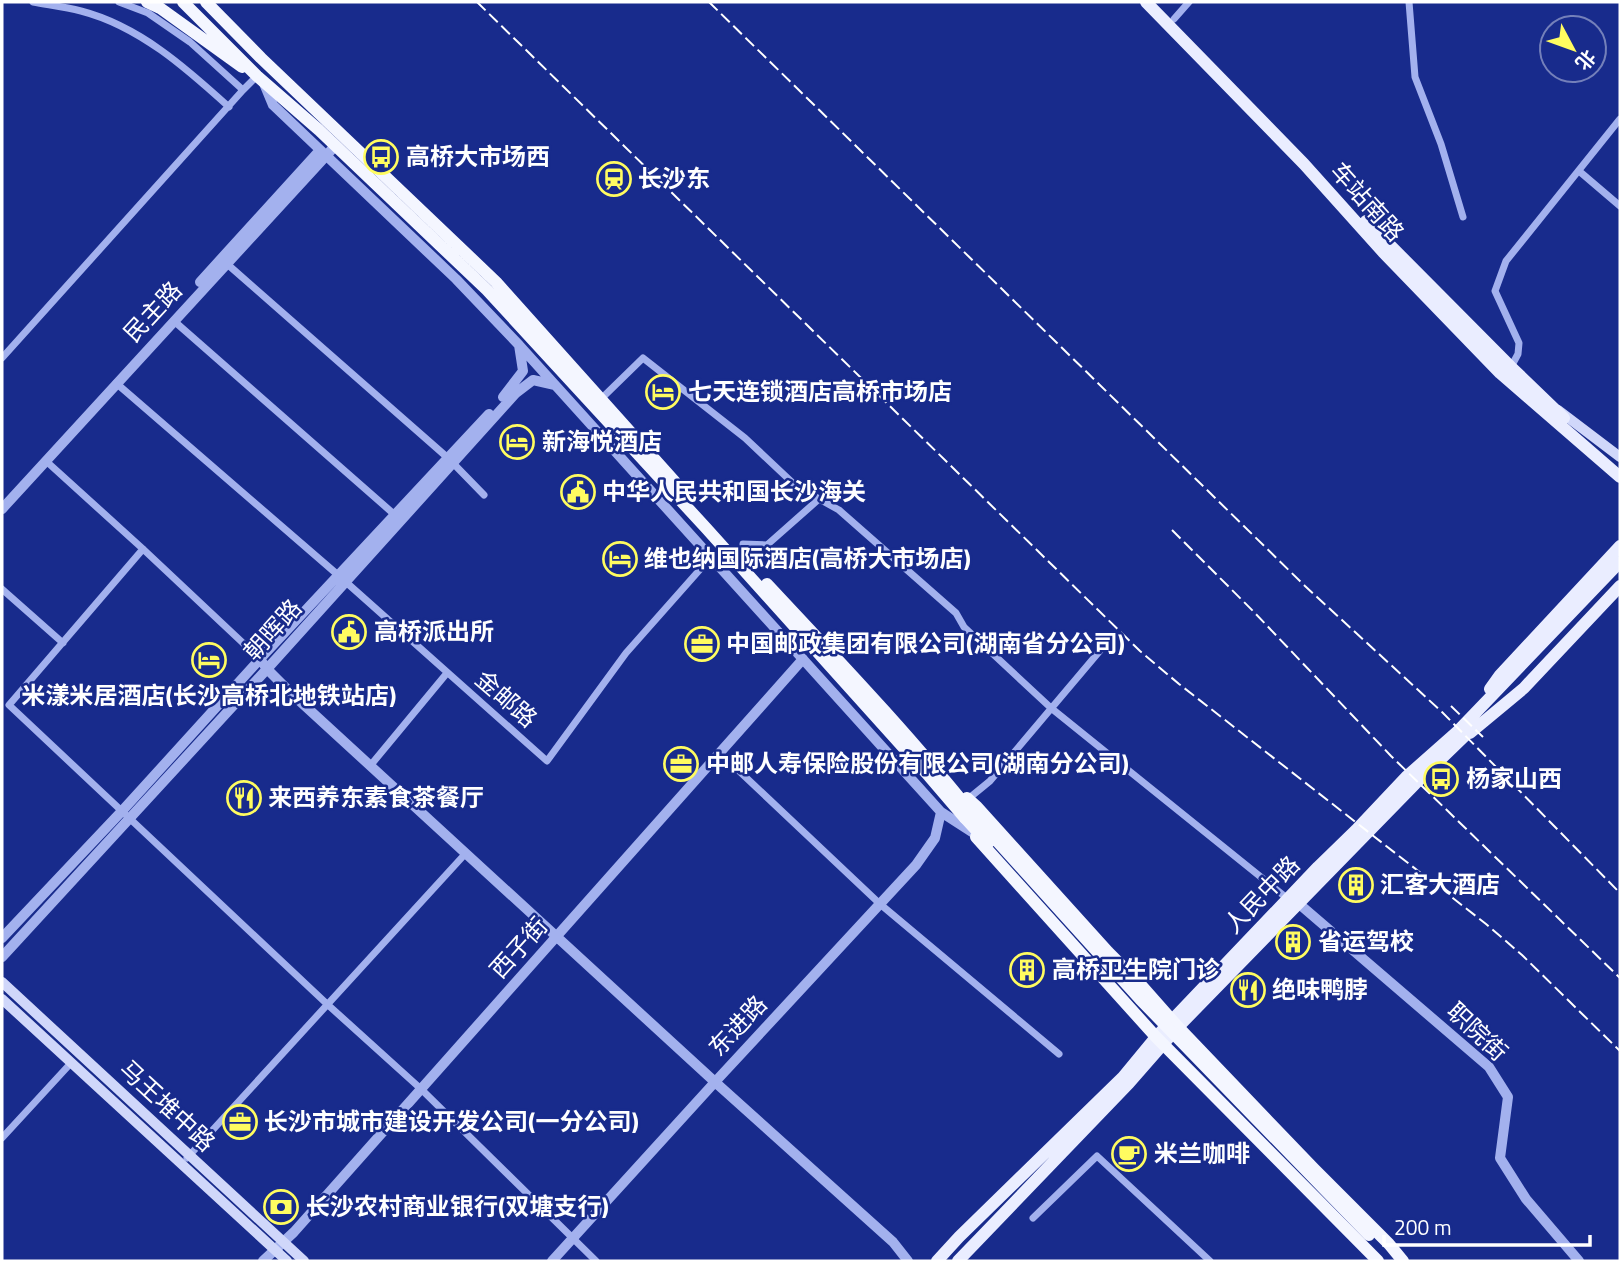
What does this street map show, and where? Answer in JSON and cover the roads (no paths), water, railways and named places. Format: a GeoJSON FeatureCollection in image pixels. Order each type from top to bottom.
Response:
{"type":"FeatureCollection","features":[{"type":"Feature","properties":{"kind":"highway"},"geometry":{"type":"LineString","coordinates":[[147,2],[160,8],[260,78],[487,290],[933,773],[1404,1261]]}},
{"type":"Feature","properties":{"kind":"highway"},"geometry":{"type":"LineString","coordinates":[[183,2],[236,60]]}},
{"type":"Feature","properties":{"kind":"highway"},"geometry":{"type":"LineString","coordinates":[[206,2],[496,282],[731,547],[829,650],[1135,1004],[1366,1239],[1395,1261]]}},
{"type":"Feature","properties":{"kind":"highway"},"geometry":{"type":"LineString","coordinates":[[933,773],[972,832],[1159,1041],[1377,1260]]}},
{"type":"Feature","properties":{"kind":"highway"},"geometry":{"type":"LineString","coordinates":[[1366,1239],[1377,1260]]}},
{"type":"Feature","properties":{"kind":"main road","name":"车站南路"},"geometry":{"type":"LineString","coordinates":[[1146,2],[1304,164],[1383,252],[1491,364],[1564,423]]}},
{"type":"Feature","properties":{"kind":"main road","name":"车站南路"},"geometry":{"type":"LineString","coordinates":[[1157,2],[1376,231],[1511,367],[1544,405]]}},
{"type":"Feature","properties":{"kind":"main road"},"geometry":{"type":"LineString","coordinates":[[1544,405],[1620,457]]}},
{"type":"Feature","properties":{"kind":"main road"},"geometry":{"type":"LineString","coordinates":[[1544,405],[1566,437],[1620,485]]}},
{"type":"Feature","properties":{"kind":"main road"},"geometry":{"type":"LineString","coordinates":[[1564,423],[1620,466]]}},
{"type":"Feature","properties":{"kind":"main road"},"geometry":{"type":"LineString","coordinates":[[1564,423],[1620,477]]}},
{"type":"Feature","properties":{"kind":"main road"},"geometry":{"type":"LineString","coordinates":[[1460,736],[1500,675],[1620,546]]}},
{"type":"Feature","properties":{"kind":"main road","name":"人民中路"},"geometry":{"type":"LineString","coordinates":[[937,1261],[1159,1041],[1293,901],[1415,784],[1620,562]]}},
{"type":"Feature","properties":{"kind":"main road","name":"人民中路"},"geometry":{"type":"LineString","coordinates":[[1460,736],[1620,573]]}},
{"type":"Feature","properties":{"kind":"main road"},"geometry":{"type":"LineString","coordinates":[[1460,736],[1524,688],[1620,586]]}},
{"type":"Feature","properties":{"kind":"main road","name":"马王堆中路"},"geometry":{"type":"LineString","coordinates":[[2,982],[185,1160],[279,1246],[303,1261]]}},
{"type":"Feature","properties":{"kind":"main road","name":"马王堆中路"},"geometry":{"type":"LineString","coordinates":[[2,999],[71,1063],[185,1160]]}},
{"type":"Feature","properties":{"kind":"main road","name":"人民中路"},"geometry":{"type":"LineString","coordinates":[[958,1261],[1129,1083],[1159,1041]]}},
{"type":"Feature","properties":{"kind":"main road","name":"马王堆中路"},"geometry":{"type":"LineString","coordinates":[[279,1246],[287,1261]]}},
{"type":"Feature","properties":{"kind":"street"},"geometry":{"type":"LineString","coordinates":[[33,2],[82,11],[139,36],[191,72],[229,107]]}},
{"type":"Feature","properties":{"kind":"street"},"geometry":{"type":"LineString","coordinates":[[82,11],[85,2]]}},
{"type":"Feature","properties":{"kind":"street"},"geometry":{"type":"LineString","coordinates":[[118,2],[148,13],[190,42],[243,90]]}},
{"type":"Feature","properties":{"kind":"street"},"geometry":{"type":"LineString","coordinates":[[1174,19],[1189,2]]}},
{"type":"Feature","properties":{"kind":"street"},"geometry":{"type":"LineString","coordinates":[[1409,2],[1416,77],[1441,144],[1463,217]]}},
{"type":"Feature","properties":{"kind":"street"},"geometry":{"type":"LineString","coordinates":[[2,358],[243,90],[260,78],[273,105],[456,279],[519,345],[941,812],[972,832]]}},
{"type":"Feature","properties":{"kind":"street"},"geometry":{"type":"LineString","coordinates":[[1511,367],[1518,354],[1519,343],[1495,291],[1506,261],[1620,119]]}},
{"type":"Feature","properties":{"kind":"street","name":"民主路"},"geometry":{"type":"LineString","coordinates":[[2,500],[323,153],[335,146]]}},
{"type":"Feature","properties":{"kind":"street","name":"民主路"},"geometry":{"type":"LineString","coordinates":[[2,509],[323,153]]}},
{"type":"Feature","properties":{"kind":"street"},"geometry":{"type":"LineString","coordinates":[[1579,171],[1620,206]]}},
{"type":"Feature","properties":{"kind":"street"},"geometry":{"type":"LineString","coordinates":[[226,263],[450,461],[484,495]]}},
{"type":"Feature","properties":{"kind":"street"},"geometry":{"type":"LineString","coordinates":[[174,321],[395,515]]}},
{"type":"Feature","properties":{"kind":"street","name":"朝晖路"},"geometry":{"type":"LineString","coordinates":[[2,938],[267,669],[395,515],[450,461],[523,370],[519,345]]}},
{"type":"Feature","properties":{"kind":"street"},"geometry":{"type":"LineString","coordinates":[[601,398],[643,358],[745,438],[796,486],[839,510],[956,613],[964,627],[1051,708],[1293,901]]}},
{"type":"Feature","properties":{"kind":"street","name":"朝晖路"},"geometry":{"type":"LineString","coordinates":[[2,957],[260,659],[341,578],[450,461],[516,393],[533,380],[555,385]]}},
{"type":"Feature","properties":{"kind":"street","name":"金邮路"},"geometry":{"type":"LineString","coordinates":[[116,383],[547,761],[626,653],[711,557]]}},
{"type":"Feature","properties":{"kind":"street"},"geometry":{"type":"LineString","coordinates":[[46,461],[260,659],[267,669],[370,766],[893,1242],[908,1261]]}},
{"type":"Feature","properties":{"kind":"street"},"geometry":{"type":"LineString","coordinates":[[743,544],[767,545],[820,499]]}},
{"type":"Feature","properties":{"kind":"street"},"geometry":{"type":"LineString","coordinates":[[143,549],[9,705],[421,1089],[596,1261]]}},
{"type":"Feature","properties":{"kind":"street"},"geometry":{"type":"LineString","coordinates":[[2,589],[63,642]]}},
{"type":"Feature","properties":{"kind":"street"},"geometry":{"type":"LineString","coordinates":[[968,809],[1109,640]]}},
{"type":"Feature","properties":{"kind":"street","name":"西子街"},"geometry":{"type":"LineString","coordinates":[[263,1261],[421,1089],[803,659]]}},
{"type":"Feature","properties":{"kind":"street"},"geometry":{"type":"LineString","coordinates":[[370,766],[447,673]]}},
{"type":"Feature","properties":{"kind":"street"},"geometry":{"type":"LineString","coordinates":[[720,753],[880,904],[1059,1054]]}},
{"type":"Feature","properties":{"kind":"street","name":"东进路"},"geometry":{"type":"LineString","coordinates":[[552,1261],[916,865],[934,838],[941,812]]}},
{"type":"Feature","properties":{"kind":"street"},"geometry":{"type":"LineString","coordinates":[[185,1160],[466,853]]}},
{"type":"Feature","properties":{"kind":"street","name":"职院街"},"geometry":{"type":"LineString","coordinates":[[1293,901],[1489,1067],[1508,1097],[1500,1158],[1526,1199],[1579,1261]]}},
{"type":"Feature","properties":{"kind":"street"},"geometry":{"type":"LineString","coordinates":[[2,1138],[71,1063]]}},
{"type":"Feature","properties":{"kind":"street"},"geometry":{"type":"LineString","coordinates":[[1033,1218],[1097,1156],[1210,1261]]}},
{"type":"Feature","properties":{"kind":"railway"},"geometry":{"type":"LineString","coordinates":[[477,2],[1140,651],[1486,924],[1522,955],[1620,1051]]}},
{"type":"Feature","properties":{"kind":"railway"},"geometry":{"type":"LineString","coordinates":[[709,2],[1305,586],[1442,712],[1620,893]]}},
{"type":"Feature","properties":{"kind":"railway"},"geometry":{"type":"LineString","coordinates":[[1172,530],[1391,756],[1620,978]]}},
{"type":"Feature","properties":{"kind":"railway"},"geometry":{"type":"LineString","coordinates":[[1451,706],[1483,737]]}},
{"type":"Feature","properties":{"kind":"place","name":"高桥大市场西"},"geometry":{"type":"Point","coordinates":[381,157]}},
{"type":"Feature","properties":{"kind":"place","name":"长沙东"},"geometry":{"type":"Point","coordinates":[614,179]}},
{"type":"Feature","properties":{"kind":"place","name":"七天连锁酒店高桥市场店"},"geometry":{"type":"Point","coordinates":[663,392]}},
{"type":"Feature","properties":{"kind":"place","name":"新海悦酒店"},"geometry":{"type":"Point","coordinates":[517,442]}},
{"type":"Feature","properties":{"kind":"place","name":"中华人民共和国长沙海关"},"geometry":{"type":"Point","coordinates":[578,492]}},
{"type":"Feature","properties":{"kind":"place","name":"维也纳国际酒店(高桥大市场店)"},"geometry":{"type":"Point","coordinates":[620,559]}},
{"type":"Feature","properties":{"kind":"place","name":"高桥派出所"},"geometry":{"type":"Point","coordinates":[349,632]}},
{"type":"Feature","properties":{"kind":"place","name":"中国邮政集团有限公司(湖南省分公司)"},"geometry":{"type":"Point","coordinates":[702,644]}},
{"type":"Feature","properties":{"kind":"place","name":"米漾米居酒店(长沙高桥北地铁站店)"},"geometry":{"type":"Point","coordinates":[209,660]}},
{"type":"Feature","properties":{"kind":"place","name":"中邮人寿保险股份有限公司(湖南分公司)"},"geometry":{"type":"Point","coordinates":[681,764]}},
{"type":"Feature","properties":{"kind":"place","name":"杨家山西"},"geometry":{"type":"Point","coordinates":[1441,779]}},
{"type":"Feature","properties":{"kind":"place","name":"来西养东素食茶餐厅"},"geometry":{"type":"Point","coordinates":[244,798]}},
{"type":"Feature","properties":{"kind":"place","name":"汇客大酒店"},"geometry":{"type":"Point","coordinates":[1356,885]}},
{"type":"Feature","properties":{"kind":"place","name":"省运驾校"},"geometry":{"type":"Point","coordinates":[1293,942]}},
{"type":"Feature","properties":{"kind":"place","name":"高桥卫生院门诊"},"geometry":{"type":"Point","coordinates":[1027,970]}},
{"type":"Feature","properties":{"kind":"place","name":"绝味鸭脖"},"geometry":{"type":"Point","coordinates":[1248,990]}},
{"type":"Feature","properties":{"kind":"place","name":"长沙市城市建设开发公司(一分公司)"},"geometry":{"type":"Point","coordinates":[240,1122]}},
{"type":"Feature","properties":{"kind":"place","name":"米兰咖啡"},"geometry":{"type":"Point","coordinates":[1129,1154]}},
{"type":"Feature","properties":{"kind":"place","name":"长沙农村商业银行(双塘支行)"},"geometry":{"type":"Point","coordinates":[281,1207]}}]}
